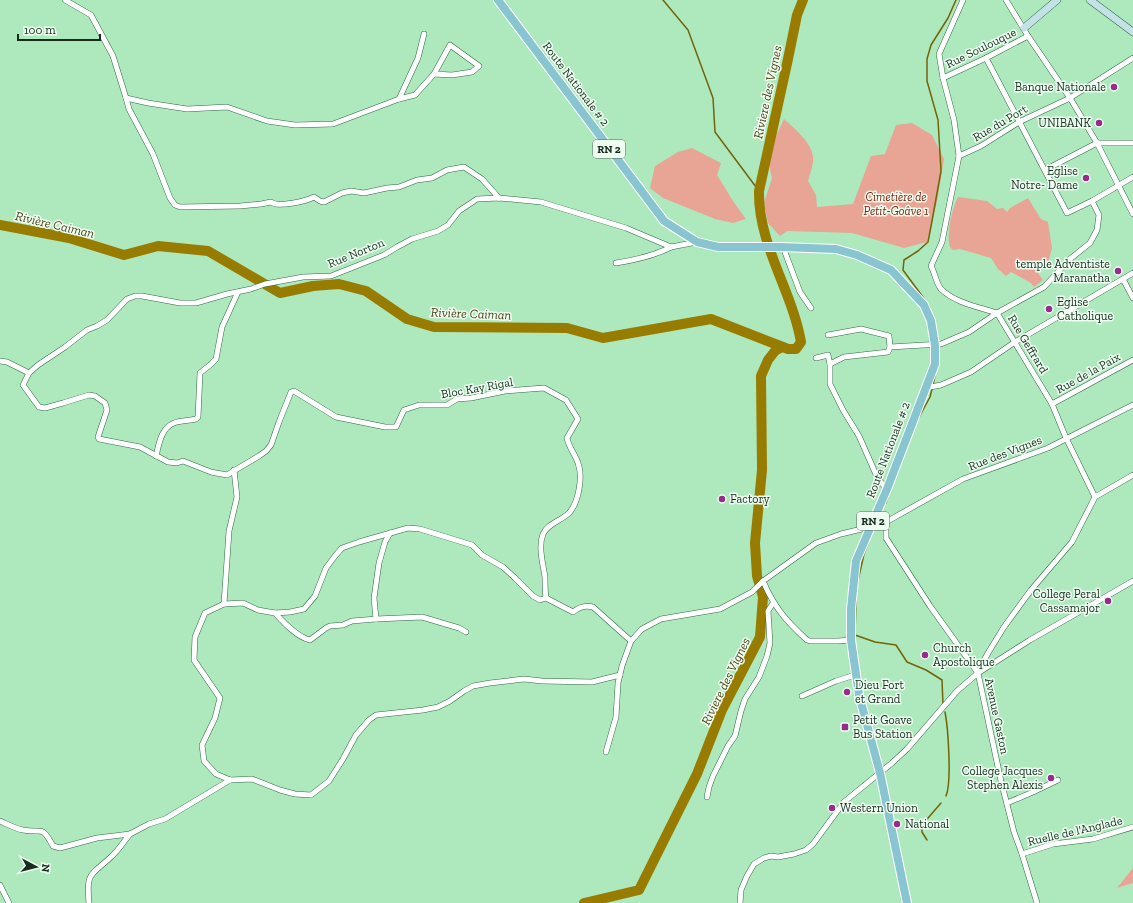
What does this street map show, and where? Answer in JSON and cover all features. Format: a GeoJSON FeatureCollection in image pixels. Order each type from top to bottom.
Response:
{"type":"FeatureCollection","features":[{"type":"Feature","properties":{"kind":"main road","name":"Route Nationale # 2"},"geometry":{"type":"LineString","coordinates":[[498,0],[664,221],[697,242],[718,246],[836,249],[857,254],[891,270],[924,305],[931,321],[938,345],[935,364],[887,489],[856,561],[851,609],[850,640],[859,695],[880,773],[907,903]]}},
{"type":"Feature","properties":{"kind":"street"},"geometry":{"type":"LineString","coordinates":[[65,0],[91,15],[113,56],[129,109],[153,154],[170,198],[175,205],[180,207],[240,206],[271,202],[274,204],[282,204],[314,197],[324,202],[342,193],[351,191],[364,193],[400,187],[409,182],[432,178],[446,170],[464,167],[482,178],[500,198]]}},
{"type":"Feature","properties":{"kind":"street","name":"Rue Geffrard"},"geometry":{"type":"LineString","coordinates":[[963,0],[939,54],[943,78],[954,120],[958,156],[942,242],[931,266],[941,288],[951,296],[966,303],[997,313],[1052,404],[1066,438],[1095,497]]}},
{"type":"Feature","properties":{"kind":"street"},"geometry":{"type":"LineString","coordinates":[[1006,0],[1028,36],[1070,98],[1097,143],[1133,214]]}},
{"type":"Feature","properties":{"kind":"street"},"geometry":{"type":"LineString","coordinates":[[1024,28],[1057,0]]}},
{"type":"Feature","properties":{"kind":"street"},"geometry":{"type":"LineString","coordinates":[[1090,0],[1133,32]]}},
{"type":"Feature","properties":{"kind":"street"},"geometry":{"type":"LineString","coordinates":[[399,99],[418,58],[424,34]]}},
{"type":"Feature","properties":{"kind":"street","name":"Rue Soulouque"},"geometry":{"type":"LineString","coordinates":[[943,78],[1028,36]]}},
{"type":"Feature","properties":{"kind":"street"},"geometry":{"type":"LineString","coordinates":[[126,98],[187,109],[227,107],[267,121],[295,125],[333,124],[399,99],[415,95],[434,74],[450,45],[479,66],[472,72],[452,75],[434,74]]}},
{"type":"Feature","properties":{"kind":"street"},"geometry":{"type":"LineString","coordinates":[[986,58],[1067,213],[1092,201],[1133,177]]}},
{"type":"Feature","properties":{"kind":"street","name":"Rue du Port"},"geometry":{"type":"LineString","coordinates":[[958,156],[981,146],[1019,122],[1070,98],[1133,58]]}},
{"type":"Feature","properties":{"kind":"street"},"geometry":{"type":"LineString","coordinates":[[1045,170],[1097,143],[1133,143]]}},
{"type":"Feature","properties":{"kind":"street","name":"Rue Norton"},"geometry":{"type":"LineString","coordinates":[[30,373],[38,365],[87,330],[107,320],[127,299],[135,296],[142,296],[163,301],[196,303],[265,284],[303,277],[332,276],[384,255],[397,246],[412,239],[438,231],[448,225],[459,211],[477,199],[500,198],[541,202],[626,228],[671,247]]}},
{"type":"Feature","properties":{"kind":"street"},"geometry":{"type":"LineString","coordinates":[[890,347],[938,345],[969,332],[997,313],[1044,286],[1070,259],[1090,243],[1097,230],[1099,215],[1092,201]]}},
{"type":"Feature","properties":{"kind":"street"},"geometry":{"type":"LineString","coordinates":[[616,264],[644,258],[671,247],[697,242]]}},
{"type":"Feature","properties":{"kind":"street"},"geometry":{"type":"LineString","coordinates":[[782,247],[800,292],[811,308]]}},
{"type":"Feature","properties":{"kind":"street"},"geometry":{"type":"LineString","coordinates":[[925,388],[941,385],[971,372],[1015,342],[1133,273]]}},
{"type":"Feature","properties":{"kind":"street"},"geometry":{"type":"LineString","coordinates":[[1123,279],[1133,298]]}},
{"type":"Feature","properties":{"kind":"street"},"geometry":{"type":"LineString","coordinates":[[156,456],[163,433],[168,427],[174,423],[196,419],[198,417],[200,373],[216,358],[222,327],[238,292]]}},
{"type":"Feature","properties":{"kind":"street"},"geometry":{"type":"LineString","coordinates":[[828,335],[861,329],[889,336],[890,347],[888,352],[844,357],[830,364]]}},
{"type":"Feature","properties":{"kind":"street"},"geometry":{"type":"LineString","coordinates":[[816,358],[828,356],[830,364],[830,384],[843,410],[859,436],[878,479],[887,489]]}},
{"type":"Feature","properties":{"kind":"street","name":"Rue de la Paix"},"geometry":{"type":"LineString","coordinates":[[1052,404],[1133,360]]}},
{"type":"Feature","properties":{"kind":"street"},"geometry":{"type":"LineString","coordinates":[[0,361],[7,362],[30,373],[23,385],[39,407],[45,408],[89,395],[95,396],[105,403],[107,410],[98,436],[99,439],[140,447],[168,462],[177,463],[183,461],[219,474],[227,475],[234,470],[237,497],[229,531],[224,604]]}},
{"type":"Feature","properties":{"kind":"street","name":"Bloc Kay Rigal"},"geometry":{"type":"LineString","coordinates":[[234,470],[259,456],[271,445],[291,392],[294,391],[336,417],[385,427],[396,427],[404,410],[420,405],[447,405],[457,399],[505,391],[544,388],[566,400],[578,420],[567,438],[571,450],[578,462],[580,472],[577,498],[569,512],[549,526],[543,535],[541,549],[546,598]]}},
{"type":"Feature","properties":{"kind":"street","name":"Rue des Vignes"},"geometry":{"type":"LineString","coordinates":[[886,522],[963,479],[1048,448],[1133,405]]}},
{"type":"Feature","properties":{"kind":"street"},"geometry":{"type":"LineString","coordinates":[[978,673],[988,653],[1008,621],[1031,590],[1072,542],[1095,497],[1133,475]]}},
{"type":"Feature","properties":{"kind":"street"},"geometry":{"type":"LineString","coordinates":[[877,512],[886,522]]}},
{"type":"Feature","properties":{"kind":"street","name":"Avenue Gaston"},"geometry":{"type":"LineString","coordinates":[[886,522],[886,538],[930,606],[978,673],[1001,781],[1014,832],[1037,903]]}},
{"type":"Feature","properties":{"kind":"street"},"geometry":{"type":"LineString","coordinates":[[606,752],[616,717],[618,683],[620,675],[631,640],[642,629],[661,619],[720,609],[752,592],[763,581],[816,543],[841,534],[870,527]]}},
{"type":"Feature","properties":{"kind":"street"},"geometry":{"type":"LineString","coordinates":[[620,675],[592,682],[542,681],[524,679],[490,683],[468,688],[450,701],[438,707],[376,715],[369,720],[356,735],[329,781],[310,795],[295,794],[252,779],[230,780],[216,774],[204,760],[202,745],[215,718],[220,698],[194,660],[195,637],[206,613],[224,604],[242,603],[258,610],[275,613],[304,609],[315,596],[326,568],[342,548],[408,528],[420,529],[472,545],[482,555],[503,567],[533,596],[540,600],[546,598],[573,612],[578,608],[588,606],[593,607],[631,640]]}},
{"type":"Feature","properties":{"kind":"street"},"geometry":{"type":"LineString","coordinates":[[376,619],[374,598],[379,563],[385,542],[390,533]]}},
{"type":"Feature","properties":{"kind":"street"},"geometry":{"type":"LineString","coordinates":[[763,581],[773,603],[790,625],[807,640],[850,640]]}},
{"type":"Feature","properties":{"kind":"street"},"geometry":{"type":"LineString","coordinates":[[740,903],[741,890],[754,864],[771,856],[778,857],[806,850],[814,844],[844,802],[907,749],[958,691],[978,673],[1030,640],[1132,583]]}},
{"type":"Feature","properties":{"kind":"street"},"geometry":{"type":"LineString","coordinates":[[707,797],[713,776],[728,746],[735,736],[745,699],[763,668],[770,644],[768,611],[773,603]]}},
{"type":"Feature","properties":{"kind":"street"},"geometry":{"type":"LineString","coordinates":[[275,613],[293,630],[310,640],[330,626],[343,625],[352,621],[376,619],[422,617],[459,628],[466,632]]}},
{"type":"Feature","properties":{"kind":"street"},"geometry":{"type":"LineString","coordinates":[[802,696],[836,681],[856,676]]}},
{"type":"Feature","properties":{"kind":"street"},"geometry":{"type":"LineString","coordinates":[[0,821],[23,830],[41,830],[47,835],[53,846],[60,848],[97,838],[130,834],[149,824],[165,819],[187,804],[230,780]]}},
{"type":"Feature","properties":{"kind":"street"},"geometry":{"type":"LineString","coordinates":[[1007,803],[1058,780]]}},
{"type":"Feature","properties":{"kind":"street","name":"Ruelle de l'Anglade"},"geometry":{"type":"LineString","coordinates":[[1022,854],[1053,844],[1093,839],[1133,827]]}},
{"type":"Feature","properties":{"kind":"street"},"geometry":{"type":"LineString","coordinates":[[89,903],[88,880],[92,873],[113,856],[130,834]]}},
{"type":"Feature","properties":{"kind":"street"},"geometry":{"type":"LineString","coordinates":[[0,885],[9,903]]}},
{"type":"Feature","properties":{"kind":"green space","name":"Cimetière de Petit-Goâve 1"},"geometry":{"type":"Polygon","coordinates":[[[784,119],[802,136],[812,151],[813,163],[808,181],[816,195],[817,207],[853,204],[871,156],[885,154],[896,125],[912,123],[932,135],[944,159],[937,202],[927,242],[904,248],[852,233],[787,231],[780,236],[768,223],[764,203],[772,178],[767,155],[784,119]]]}},
{"type":"Feature","properties":{"kind":"green space"},"geometry":{"type":"Polygon","coordinates":[[[692,148],[721,163],[717,175],[746,219],[733,223],[715,219],[663,198],[650,188],[655,166],[678,152],[692,148]]]}},
{"type":"Feature","properties":{"kind":"green space"},"geometry":{"type":"Polygon","coordinates":[[[958,197],[987,201],[997,209],[1003,208],[1007,212],[1010,208],[1028,198],[1041,219],[1048,222],[1052,248],[1048,263],[1038,273],[1043,280],[1034,287],[1031,283],[1011,272],[1006,276],[998,269],[991,258],[960,249],[953,250],[950,247],[949,242],[949,229],[958,197]]]}},
{"type":"Feature","properties":{"kind":"green space"},"geometry":{"type":"Polygon","coordinates":[[[1133,868],[1133,883],[1117,888],[1133,868]]]}},
{"type":"Feature","properties":{"kind":"waterway","name":"Riviere des Vignes"},"geometry":{"type":"LineString","coordinates":[[663,0],[688,30],[713,98],[715,132],[759,191]]}},
{"type":"Feature","properties":{"kind":"waterway","name":"Rivière Caiman"},"geometry":{"type":"LineString","coordinates":[[0,225],[69,238],[124,255],[158,246],[208,251],[280,293],[313,286],[339,284],[366,291],[407,319],[434,327],[567,328],[603,338],[711,319],[788,349],[796,349],[801,342],[797,323],[769,249],[760,211],[759,191],[797,15],[803,0]]}},
{"type":"Feature","properties":{"kind":"waterway"},"geometry":{"type":"LineString","coordinates":[[930,308],[903,270],[904,260],[928,242],[941,171],[938,120],[927,81],[927,59],[931,45],[948,18],[956,0]]}},
{"type":"Feature","properties":{"kind":"waterway","name":"Riviere des Vignes"},"geometry":{"type":"LineString","coordinates":[[584,903],[639,890],[697,774],[722,710],[760,637],[763,597],[757,576],[755,543],[762,470],[761,376],[768,360],[775,351],[782,347]]}},
{"type":"Feature","properties":{"kind":"waterway"},"geometry":{"type":"LineString","coordinates":[[933,385],[936,371]]}},
{"type":"Feature","properties":{"kind":"waterway"},"geometry":{"type":"LineString","coordinates":[[917,421],[930,397],[932,389]]}},
{"type":"Feature","properties":{"kind":"waterway"},"geometry":{"type":"LineString","coordinates":[[886,503],[889,494]]}},
{"type":"Feature","properties":{"kind":"waterway"},"geometry":{"type":"LineString","coordinates":[[857,585],[864,554],[869,541]]}},
{"type":"Feature","properties":{"kind":"waterway"},"geometry":{"type":"LineString","coordinates":[[856,599],[855,635],[875,642],[896,645],[907,662],[926,670],[942,680],[943,705]]}},
{"type":"Feature","properties":{"kind":"waterway"},"geometry":{"type":"LineString","coordinates":[[945,712],[949,767],[948,789],[946,796]]}},
{"type":"Feature","properties":{"kind":"waterway"},"geometry":{"type":"LineString","coordinates":[[927,840],[922,832],[922,825],[941,803]]}},
{"type":"Feature","properties":{"kind":"place","name":"Banque Nationale"},"geometry":{"type":"Point","coordinates":[1114,87]}},
{"type":"Feature","properties":{"kind":"place","name":"UNIBANK"},"geometry":{"type":"Point","coordinates":[1099,123]}},
{"type":"Feature","properties":{"kind":"place","name":"Eglise Notre- Dame"},"geometry":{"type":"Point","coordinates":[1086,178]}},
{"type":"Feature","properties":{"kind":"place","name":"temple Adventiste Maranatha"},"geometry":{"type":"Point","coordinates":[1118,271]}},
{"type":"Feature","properties":{"kind":"place","name":"Eglise Catholique"},"geometry":{"type":"Point","coordinates":[1049,309]}},
{"type":"Feature","properties":{"kind":"place","name":"Factory"},"geometry":{"type":"Point","coordinates":[722,499]}},
{"type":"Feature","properties":{"kind":"place","name":"College Peral Cassamajor"},"geometry":{"type":"Point","coordinates":[1108,601]}},
{"type":"Feature","properties":{"kind":"place","name":"Church Apostolique"},"geometry":{"type":"Point","coordinates":[925,655]}},
{"type":"Feature","properties":{"kind":"place","name":"Dieu Fort et Grand"},"geometry":{"type":"Point","coordinates":[847,692]}},
{"type":"Feature","properties":{"kind":"place","name":"Petit Goave Bus Station"},"geometry":{"type":"Point","coordinates":[845,727]}},
{"type":"Feature","properties":{"kind":"place","name":"College Jacques Stephen Alexis"},"geometry":{"type":"Point","coordinates":[1051,778]}},
{"type":"Feature","properties":{"kind":"place","name":"Western Union"},"geometry":{"type":"Point","coordinates":[832,808]}},
{"type":"Feature","properties":{"kind":"place","name":"National"},"geometry":{"type":"Point","coordinates":[897,824]}}]}
